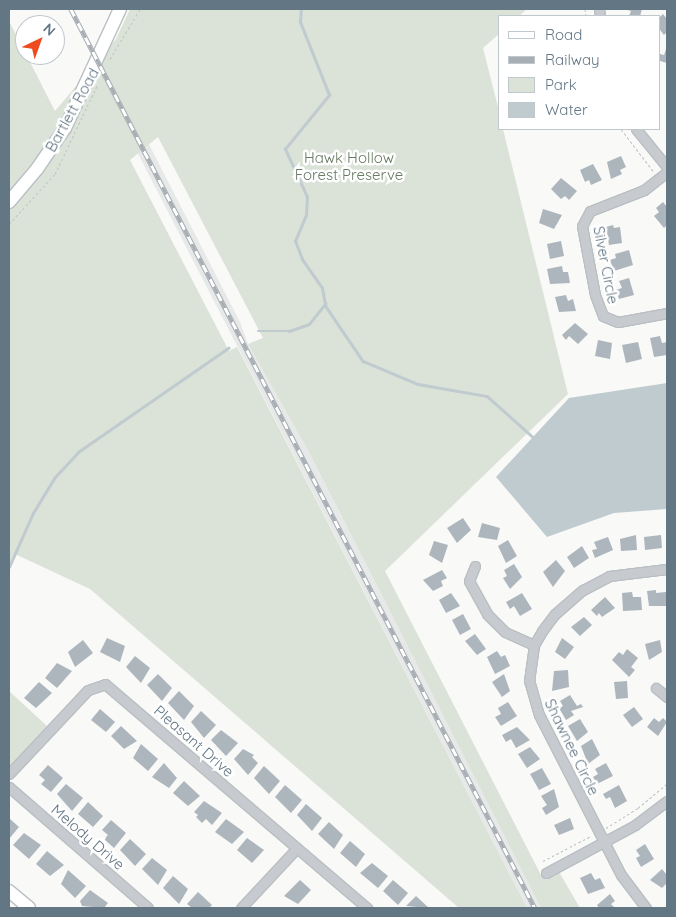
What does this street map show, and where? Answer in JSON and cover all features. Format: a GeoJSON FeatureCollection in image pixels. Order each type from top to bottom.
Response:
{"type":"FeatureCollection","features":[{"type":"Feature","properties":{"kind":"street","name":"Bartlett Road"},"geometry":{"type":"LineString","coordinates":[[9,202],[37,169],[65,128],[120,9]]}},
{"type":"Feature","properties":{"kind":"street"},"geometry":{"type":"LineString","coordinates":[[637,130],[667,167]]}},
{"type":"Feature","properties":{"kind":"street","name":"Silver Circle"},"geometry":{"type":"LineString","coordinates":[[667,172],[639,193],[590,211],[582,226],[595,295],[603,316],[618,322],[667,313]]}},
{"type":"Feature","properties":{"kind":"street"},"geometry":{"type":"LineString","coordinates":[[474,566],[469,581],[487,614],[505,632],[534,645]]}},
{"type":"Feature","properties":{"kind":"street","name":"Shawnee Circle"},"geometry":{"type":"LineString","coordinates":[[646,908],[621,875],[534,704],[529,681],[534,645],[555,614],[593,583],[616,575],[667,570]]}},
{"type":"Feature","properties":{"kind":"street","name":"Pleasant Drive"},"geometry":{"type":"LineString","coordinates":[[9,774],[88,690],[105,684],[367,908]]}},
{"type":"Feature","properties":{"kind":"street"},"geometry":{"type":"LineString","coordinates":[[656,688],[667,697]]}},
{"type":"Feature","properties":{"kind":"street","name":"Melody Drive"},"geometry":{"type":"LineString","coordinates":[[9,787],[148,908]]}},
{"type":"Feature","properties":{"kind":"street"},"geometry":{"type":"LineString","coordinates":[[546,873],[635,825],[667,801]]}},
{"type":"Feature","properties":{"kind":"street"},"geometry":{"type":"LineString","coordinates":[[241,908],[297,848]]}},
{"type":"Feature","properties":{"kind":"street"},"geometry":{"type":"LineString","coordinates":[[9,890],[29,908]]}},
{"type":"Feature","properties":{"kind":"path"},"geometry":{"type":"LineString","coordinates":[[110,59],[140,9]]}},
{"type":"Feature","properties":{"kind":"path"},"geometry":{"type":"LineString","coordinates":[[9,224],[55,174],[98,84]]}},
{"type":"Feature","properties":{"kind":"path"},"geometry":{"type":"LineString","coordinates":[[622,130],[659,178]]}},
{"type":"Feature","properties":{"kind":"path"},"geometry":{"type":"LineString","coordinates":[[543,861],[599,832],[638,808],[667,784]]}},
{"type":"Feature","properties":{"kind":"shaded area"},"geometry":{"type":"Polygon","coordinates":[[[111,70],[240,322],[248,344],[310,454],[541,908],[527,908],[102,84],[111,70]]]}},
{"type":"Feature","properties":{"kind":"green space","name":"Hawk Hollow Forest Preserve"},"geometry":{"type":"Polygon","coordinates":[[[130,9],[527,9],[520,15],[498,15],[498,35],[483,48],[498,107],[498,130],[503,130],[568,394],[385,571],[542,877],[558,870],[580,908],[541,908],[310,454],[248,344],[263,338],[158,137],[130,160],[229,351],[237,347],[527,908],[459,908],[90,589],[15,554],[9,566],[9,21],[15,33],[15,65],[31,65],[55,111],[116,39],[130,9]]]}},
{"type":"Feature","properties":{"kind":"green space"},"geometry":{"type":"Polygon","coordinates":[[[9,691],[47,726],[9,768],[9,691]]]}},
{"type":"Feature","properties":{"kind":"water"},"geometry":{"type":"Polygon","coordinates":[[[667,383],[667,509],[614,513],[547,537],[496,477],[569,398],[667,383]]]}},
{"type":"Feature","properties":{"kind":"building"},"geometry":{"type":"Polygon","coordinates":[[[624,9],[642,9],[640,15],[629,15],[631,11],[624,9]]]}},
{"type":"Feature","properties":{"kind":"building"},"geometry":{"type":"Polygon","coordinates":[[[663,14],[667,19],[667,32],[664,35],[661,31],[661,16],[663,14]]]}},
{"type":"Feature","properties":{"kind":"building"},"geometry":{"type":"Polygon","coordinates":[[[667,46],[667,63],[661,61],[661,54],[664,55],[667,46]]]}},
{"type":"Feature","properties":{"kind":"building"},"geometry":{"type":"Polygon","coordinates":[[[621,156],[626,167],[620,170],[622,174],[611,179],[607,162],[621,156]]]}},
{"type":"Feature","properties":{"kind":"building"},"geometry":{"type":"Polygon","coordinates":[[[593,164],[602,180],[591,185],[589,180],[585,182],[580,170],[593,164]]]}},
{"type":"Feature","properties":{"kind":"building"},"geometry":{"type":"Polygon","coordinates":[[[561,178],[577,191],[569,200],[565,196],[561,199],[551,189],[561,178]]]}},
{"type":"Feature","properties":{"kind":"building"},"geometry":{"type":"Polygon","coordinates":[[[663,202],[667,207],[667,225],[664,228],[654,216],[659,212],[656,208],[663,202]]]}},
{"type":"Feature","properties":{"kind":"building"},"geometry":{"type":"Polygon","coordinates":[[[543,209],[562,215],[554,229],[539,223],[543,209]]]}},
{"type":"Feature","properties":{"kind":"building"},"geometry":{"type":"Polygon","coordinates":[[[613,225],[614,228],[620,227],[622,243],[609,245],[606,227],[613,225]]]}},
{"type":"Feature","properties":{"kind":"building"},"geometry":{"type":"Polygon","coordinates":[[[561,241],[564,256],[550,259],[547,244],[561,241]]]}},
{"type":"Feature","properties":{"kind":"building"},"geometry":{"type":"Polygon","coordinates":[[[629,250],[633,265],[614,271],[610,260],[616,258],[615,254],[629,250]]]}},
{"type":"Feature","properties":{"kind":"building"},"geometry":{"type":"Polygon","coordinates":[[[562,266],[563,272],[568,272],[570,283],[550,284],[547,269],[562,266]]]}},
{"type":"Feature","properties":{"kind":"building"},"geometry":{"type":"Polygon","coordinates":[[[629,278],[634,295],[619,299],[616,290],[622,288],[619,281],[629,278]]]}},
{"type":"Feature","properties":{"kind":"building"},"geometry":{"type":"Polygon","coordinates":[[[566,295],[568,301],[573,299],[576,311],[559,312],[555,297],[566,295]]]}},
{"type":"Feature","properties":{"kind":"building"},"geometry":{"type":"Polygon","coordinates":[[[575,323],[588,334],[578,344],[569,336],[566,340],[562,335],[575,323]]]}},
{"type":"Feature","properties":{"kind":"building"},"geometry":{"type":"Polygon","coordinates":[[[660,336],[662,343],[667,342],[667,355],[654,357],[650,338],[660,336]]]}},
{"type":"Feature","properties":{"kind":"building"},"geometry":{"type":"Polygon","coordinates":[[[598,340],[612,343],[610,359],[595,356],[598,340]]]}},
{"type":"Feature","properties":{"kind":"building"},"geometry":{"type":"Polygon","coordinates":[[[638,342],[642,359],[626,363],[622,345],[638,342]]]}},
{"type":"Feature","properties":{"kind":"building"},"geometry":{"type":"Polygon","coordinates":[[[463,518],[471,530],[457,543],[447,528],[463,518]]]}},
{"type":"Feature","properties":{"kind":"building"},"geometry":{"type":"Polygon","coordinates":[[[482,523],[500,528],[497,540],[478,537],[482,523]]]}},
{"type":"Feature","properties":{"kind":"building"},"geometry":{"type":"Polygon","coordinates":[[[636,535],[637,550],[621,551],[620,539],[636,535]]]}},
{"type":"Feature","properties":{"kind":"building"},"geometry":{"type":"Polygon","coordinates":[[[661,535],[662,548],[645,550],[644,537],[661,535]]]}},
{"type":"Feature","properties":{"kind":"building"},"geometry":{"type":"Polygon","coordinates":[[[608,537],[613,550],[595,558],[592,550],[597,549],[594,542],[608,537]]]}},
{"type":"Feature","properties":{"kind":"building"},"geometry":{"type":"Polygon","coordinates":[[[508,540],[517,556],[506,563],[498,546],[508,540]]]}},
{"type":"Feature","properties":{"kind":"building"},"geometry":{"type":"Polygon","coordinates":[[[434,541],[448,545],[442,563],[429,555],[434,541]]]}},
{"type":"Feature","properties":{"kind":"building"},"geometry":{"type":"Polygon","coordinates":[[[582,546],[589,558],[574,568],[567,557],[582,546]]]}},
{"type":"Feature","properties":{"kind":"building"},"geometry":{"type":"Polygon","coordinates":[[[556,560],[565,571],[553,587],[543,572],[556,560]]]}},
{"type":"Feature","properties":{"kind":"building"},"geometry":{"type":"Polygon","coordinates":[[[514,564],[522,577],[510,589],[503,578],[507,576],[504,570],[514,564]]]}},
{"type":"Feature","properties":{"kind":"building"},"geometry":{"type":"Polygon","coordinates":[[[442,570],[447,578],[441,581],[443,586],[433,591],[423,580],[442,570]]]}},
{"type":"Feature","properties":{"kind":"building"},"geometry":{"type":"Polygon","coordinates":[[[656,590],[656,593],[666,592],[667,606],[649,606],[647,591],[656,590]]]}},
{"type":"Feature","properties":{"kind":"building"},"geometry":{"type":"Polygon","coordinates":[[[632,592],[633,597],[641,597],[642,610],[623,611],[622,593],[632,592]]]}},
{"type":"Feature","properties":{"kind":"building"},"geometry":{"type":"Polygon","coordinates":[[[451,593],[460,606],[446,613],[439,600],[451,593]]]}},
{"type":"Feature","properties":{"kind":"building"},"geometry":{"type":"Polygon","coordinates":[[[522,593],[532,609],[520,616],[514,606],[510,609],[506,602],[522,593]]]}},
{"type":"Feature","properties":{"kind":"building"},"geometry":{"type":"Polygon","coordinates":[[[605,597],[615,608],[602,617],[599,613],[597,616],[591,610],[605,597]]]}},
{"type":"Feature","properties":{"kind":"building"},"geometry":{"type":"Polygon","coordinates":[[[463,614],[471,629],[460,635],[452,620],[463,614]]]}},
{"type":"Feature","properties":{"kind":"building"},"geometry":{"type":"Polygon","coordinates":[[[584,617],[592,625],[580,636],[571,627],[584,617]]]}},
{"type":"Feature","properties":{"kind":"building"},"geometry":{"type":"Polygon","coordinates":[[[475,634],[486,649],[477,655],[465,641],[475,634]]]}},
{"type":"Feature","properties":{"kind":"building"},"geometry":{"type":"Polygon","coordinates":[[[107,638],[125,646],[120,662],[100,652],[107,638]]]}},
{"type":"Feature","properties":{"kind":"building"},"geometry":{"type":"Polygon","coordinates":[[[562,638],[574,647],[565,659],[555,652],[562,638]]]}},
{"type":"Feature","properties":{"kind":"building"},"geometry":{"type":"Polygon","coordinates":[[[83,640],[93,653],[75,667],[68,652],[83,640]]]}},
{"type":"Feature","properties":{"kind":"building"},"geometry":{"type":"Polygon","coordinates":[[[660,640],[662,652],[649,660],[645,644],[660,640]]]}},
{"type":"Feature","properties":{"kind":"building"},"geometry":{"type":"Polygon","coordinates":[[[627,649],[638,658],[631,667],[635,670],[629,677],[612,660],[619,652],[623,655],[627,649]]]}},
{"type":"Feature","properties":{"kind":"building"},"geometry":{"type":"Polygon","coordinates":[[[497,651],[501,657],[505,655],[510,666],[495,674],[487,657],[497,651]]]}},
{"type":"Feature","properties":{"kind":"building"},"geometry":{"type":"Polygon","coordinates":[[[135,656],[150,668],[141,683],[126,667],[135,656]]]}},
{"type":"Feature","properties":{"kind":"building"},"geometry":{"type":"Polygon","coordinates":[[[57,663],[72,671],[57,688],[45,678],[57,663]]]}},
{"type":"Feature","properties":{"kind":"building"},"geometry":{"type":"Polygon","coordinates":[[[568,670],[569,687],[552,691],[554,671],[568,670]]]}},
{"type":"Feature","properties":{"kind":"building"},"geometry":{"type":"Polygon","coordinates":[[[158,674],[172,688],[162,701],[147,685],[158,674]]]}},
{"type":"Feature","properties":{"kind":"building"},"geometry":{"type":"Polygon","coordinates":[[[504,674],[510,691],[502,697],[492,682],[504,674]]]}},
{"type":"Feature","properties":{"kind":"building"},"geometry":{"type":"Polygon","coordinates":[[[627,681],[628,698],[616,699],[614,682],[627,681]]]}},
{"type":"Feature","properties":{"kind":"building"},"geometry":{"type":"Polygon","coordinates":[[[39,682],[52,693],[36,708],[24,698],[39,682]]]}},
{"type":"Feature","properties":{"kind":"building"},"geometry":{"type":"Polygon","coordinates":[[[179,691],[194,706],[184,720],[168,703],[179,691]]]}},
{"type":"Feature","properties":{"kind":"building"},"geometry":{"type":"Polygon","coordinates":[[[570,695],[577,706],[581,704],[583,707],[571,711],[574,715],[566,720],[559,708],[563,706],[560,701],[570,695]]]}},
{"type":"Feature","properties":{"kind":"building"},"geometry":{"type":"Polygon","coordinates":[[[508,702],[517,716],[501,726],[495,717],[501,714],[498,708],[508,702]]]}},
{"type":"Feature","properties":{"kind":"building"},"geometry":{"type":"Polygon","coordinates":[[[634,707],[643,719],[632,727],[623,715],[634,707]]]}},
{"type":"Feature","properties":{"kind":"building"},"geometry":{"type":"Polygon","coordinates":[[[100,709],[115,722],[106,732],[91,720],[100,709]]]}},
{"type":"Feature","properties":{"kind":"building"},"geometry":{"type":"Polygon","coordinates":[[[201,711],[216,725],[204,738],[191,722],[201,711]]]}},
{"type":"Feature","properties":{"kind":"building"},"geometry":{"type":"Polygon","coordinates":[[[654,718],[659,722],[663,718],[667,722],[658,736],[647,727],[654,718]]]}},
{"type":"Feature","properties":{"kind":"building"},"geometry":{"type":"Polygon","coordinates":[[[580,719],[588,732],[577,741],[568,726],[580,719]]]}},
{"type":"Feature","properties":{"kind":"building"},"geometry":{"type":"Polygon","coordinates":[[[121,726],[137,741],[124,749],[111,736],[121,726]]]}},
{"type":"Feature","properties":{"kind":"building"},"geometry":{"type":"Polygon","coordinates":[[[517,727],[530,740],[516,748],[511,739],[506,742],[502,735],[517,727]]]}},
{"type":"Feature","properties":{"kind":"building"},"geometry":{"type":"Polygon","coordinates":[[[221,730],[238,743],[226,756],[211,740],[221,730]]]}},
{"type":"Feature","properties":{"kind":"building"},"geometry":{"type":"Polygon","coordinates":[[[592,739],[600,755],[588,764],[581,746],[592,739]]]}},
{"type":"Feature","properties":{"kind":"building"},"geometry":{"type":"Polygon","coordinates":[[[141,744],[158,759],[148,771],[133,758],[141,744]]]}},
{"type":"Feature","properties":{"kind":"building"},"geometry":{"type":"Polygon","coordinates":[[[530,747],[540,759],[527,768],[518,754],[530,747]]]}},
{"type":"Feature","properties":{"kind":"building"},"geometry":{"type":"Polygon","coordinates":[[[243,749],[254,755],[252,757],[258,763],[248,775],[234,759],[243,749]]]}},
{"type":"Feature","properties":{"kind":"building"},"geometry":{"type":"Polygon","coordinates":[[[164,763],[177,778],[169,788],[152,777],[164,763]]]}},
{"type":"Feature","properties":{"kind":"building"},"geometry":{"type":"Polygon","coordinates":[[[606,763],[613,776],[597,784],[593,777],[598,774],[595,769],[606,763]]]}},
{"type":"Feature","properties":{"kind":"building"},"geometry":{"type":"Polygon","coordinates":[[[48,765],[63,778],[51,792],[41,784],[45,780],[39,775],[48,765]]]}},
{"type":"Feature","properties":{"kind":"building"},"geometry":{"type":"Polygon","coordinates":[[[264,766],[280,781],[269,794],[254,778],[264,766]]]}},
{"type":"Feature","properties":{"kind":"building"},"geometry":{"type":"Polygon","coordinates":[[[542,768],[551,784],[539,790],[530,774],[542,768]]]}},
{"type":"Feature","properties":{"kind":"building"},"geometry":{"type":"Polygon","coordinates":[[[184,781],[200,796],[188,806],[173,793],[184,781]]]}},
{"type":"Feature","properties":{"kind":"building"},"geometry":{"type":"Polygon","coordinates":[[[66,784],[83,798],[72,811],[57,794],[66,784]]]}},
{"type":"Feature","properties":{"kind":"building"},"geometry":{"type":"Polygon","coordinates":[[[285,785],[302,800],[291,813],[275,797],[285,785]]]}},
{"type":"Feature","properties":{"kind":"building"},"geometry":{"type":"Polygon","coordinates":[[[619,785],[627,801],[615,808],[610,797],[606,799],[603,794],[619,785]]]}},
{"type":"Feature","properties":{"kind":"building"},"geometry":{"type":"Polygon","coordinates":[[[554,789],[559,807],[546,815],[542,808],[547,805],[541,796],[554,789]]]}},
{"type":"Feature","properties":{"kind":"building"},"geometry":{"type":"Polygon","coordinates":[[[204,801],[222,813],[212,825],[206,819],[202,823],[194,812],[204,801]]]}},
{"type":"Feature","properties":{"kind":"building"},"geometry":{"type":"Polygon","coordinates":[[[88,802],[103,816],[93,827],[78,814],[88,802]]]}},
{"type":"Feature","properties":{"kind":"building"},"geometry":{"type":"Polygon","coordinates":[[[306,804],[322,818],[312,831],[297,815],[306,804]]]}},
{"type":"Feature","properties":{"kind":"building"},"geometry":{"type":"Polygon","coordinates":[[[9,818],[19,827],[9,839],[9,818]]]}},
{"type":"Feature","properties":{"kind":"building"},"geometry":{"type":"Polygon","coordinates":[[[570,818],[574,829],[559,835],[554,825],[570,818]]]}},
{"type":"Feature","properties":{"kind":"building"},"geometry":{"type":"Polygon","coordinates":[[[226,819],[244,832],[232,844],[215,832],[226,819]]]}},
{"type":"Feature","properties":{"kind":"building"},"geometry":{"type":"Polygon","coordinates":[[[111,820],[126,833],[114,848],[104,839],[108,835],[102,830],[111,820]]]}},
{"type":"Feature","properties":{"kind":"building"},"geometry":{"type":"Polygon","coordinates":[[[329,822],[343,835],[334,849],[318,834],[329,822]]]}},
{"type":"Feature","properties":{"kind":"building"},"geometry":{"type":"Polygon","coordinates":[[[24,833],[41,845],[29,859],[13,845],[24,833]]]}},
{"type":"Feature","properties":{"kind":"building"},"geometry":{"type":"Polygon","coordinates":[[[247,838],[264,850],[252,863],[237,850],[247,838]]]}},
{"type":"Feature","properties":{"kind":"building"},"geometry":{"type":"Polygon","coordinates":[[[130,839],[146,854],[135,866],[120,850],[130,839]]]}},
{"type":"Feature","properties":{"kind":"building"},"geometry":{"type":"Polygon","coordinates":[[[350,841],[365,854],[356,867],[340,853],[350,841]]]}},
{"type":"Feature","properties":{"kind":"building"},"geometry":{"type":"Polygon","coordinates":[[[645,844],[654,859],[641,867],[636,858],[640,856],[636,850],[645,844]]]}},
{"type":"Feature","properties":{"kind":"building"},"geometry":{"type":"Polygon","coordinates":[[[47,851],[64,865],[50,876],[36,864],[47,851]]]}},
{"type":"Feature","properties":{"kind":"building"},"geometry":{"type":"Polygon","coordinates":[[[152,858],[167,870],[158,885],[142,869],[152,858]]]}},
{"type":"Feature","properties":{"kind":"building"},"geometry":{"type":"Polygon","coordinates":[[[372,863],[388,876],[378,888],[360,873],[372,863]]]}},
{"type":"Feature","properties":{"kind":"building"},"geometry":{"type":"Polygon","coordinates":[[[662,869],[667,875],[667,883],[662,888],[650,880],[662,869]]]}},
{"type":"Feature","properties":{"kind":"building"},"geometry":{"type":"Polygon","coordinates":[[[68,870],[86,886],[75,898],[61,884],[68,870]]]}},
{"type":"Feature","properties":{"kind":"building"},"geometry":{"type":"Polygon","coordinates":[[[591,873],[595,880],[600,878],[605,888],[588,894],[580,878],[591,873]]]}},
{"type":"Feature","properties":{"kind":"building"},"geometry":{"type":"Polygon","coordinates":[[[173,876],[188,889],[179,904],[163,888],[173,876]]]}},
{"type":"Feature","properties":{"kind":"building"},"geometry":{"type":"Polygon","coordinates":[[[300,880],[311,890],[298,904],[284,896],[300,880]]]}},
{"type":"Feature","properties":{"kind":"building"},"geometry":{"type":"Polygon","coordinates":[[[393,880],[408,893],[398,905],[383,891],[393,880]]]}},
{"type":"Feature","properties":{"kind":"building"},"geometry":{"type":"Polygon","coordinates":[[[90,890],[108,903],[104,908],[82,906],[80,901],[90,890]]]}},
{"type":"Feature","properties":{"kind":"building"},"geometry":{"type":"Polygon","coordinates":[[[198,892],[212,905],[209,908],[192,908],[187,904],[198,892]]]}},
{"type":"Feature","properties":{"kind":"building"},"geometry":{"type":"Polygon","coordinates":[[[610,894],[615,901],[611,904],[615,908],[599,908],[597,905],[610,894]]]}},
{"type":"Feature","properties":{"kind":"building"},"geometry":{"type":"Polygon","coordinates":[[[416,896],[429,908],[406,906],[416,896]]]}},
{"type":"Feature","properties":{"kind":"waterway"},"geometry":{"type":"LineString","coordinates":[[258,331],[289,331],[309,324],[325,304],[322,288],[302,259],[295,241],[306,215],[307,197],[285,149],[329,95],[300,22],[301,9]]}},
{"type":"Feature","properties":{"kind":"waterway"},"geometry":{"type":"LineString","coordinates":[[325,305],[363,361],[418,384],[487,396],[533,437]]}},
{"type":"Feature","properties":{"kind":"waterway"},"geometry":{"type":"LineString","coordinates":[[9,567],[33,513],[55,477],[78,452],[228,348]]}},
{"type":"Feature","properties":{"kind":"railway"},"geometry":{"type":"LineString","coordinates":[[71,9],[535,908]]}}]}
